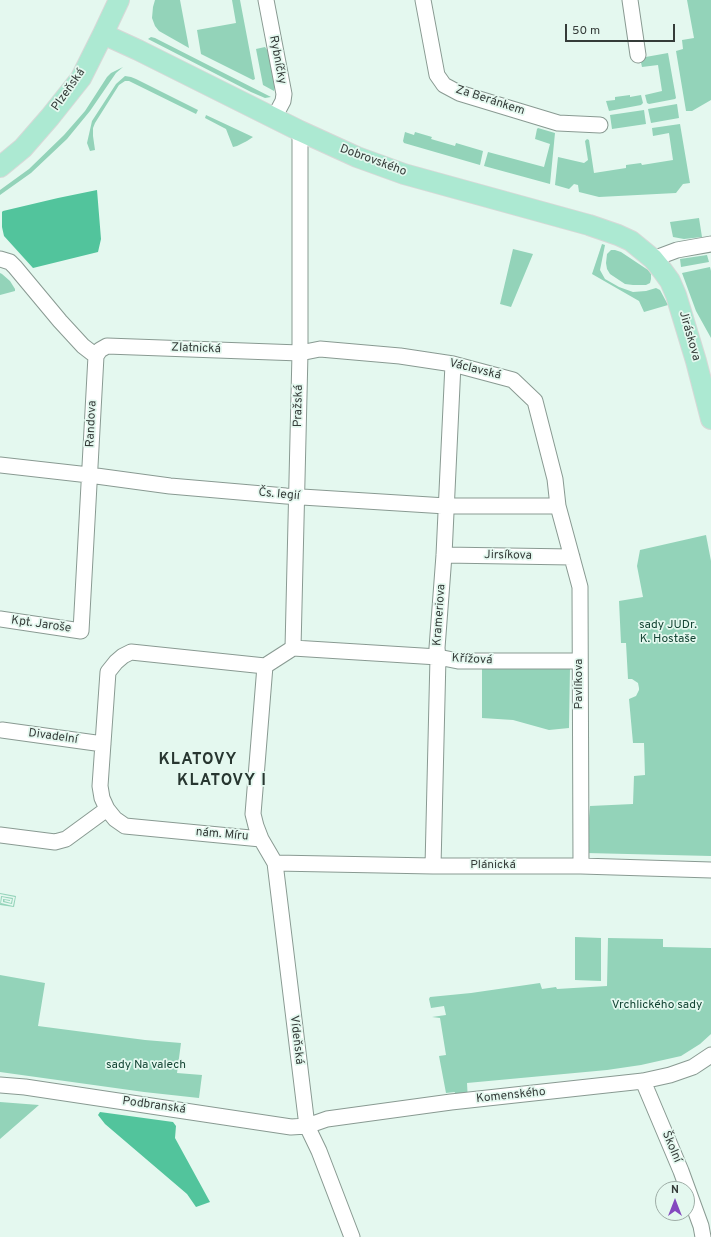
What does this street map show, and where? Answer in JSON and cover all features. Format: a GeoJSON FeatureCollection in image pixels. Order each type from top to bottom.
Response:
{"type":"FeatureCollection","features":[{"type":"Feature","properties":{"kind":"main road","name":"Plzeňská"},"geometry":{"type":"LineString","coordinates":[[0,167],[23,148],[55,112],[81,78],[119,0]]}},
{"type":"Feature","properties":{"kind":"main road","name":"Dobrovského"},"geometry":{"type":"LineString","coordinates":[[103,34],[300,131],[357,157],[404,174],[589,225],[618,235],[639,247],[653,259]]}},
{"type":"Feature","properties":{"kind":"main road","name":"Jiráskova"},"geometry":{"type":"LineString","coordinates":[[653,259],[670,281],[676,294],[711,419]]}},
{"type":"Feature","properties":{"kind":"street","name":"Rybníčky"},"geometry":{"type":"LineString","coordinates":[[266,0],[284,94],[283,101],[274,118]]}},
{"type":"Feature","properties":{"kind":"street","name":"Za Beránkem"},"geometry":{"type":"LineString","coordinates":[[423,0],[437,75],[444,85],[459,93],[558,123],[600,125]]}},
{"type":"Feature","properties":{"kind":"street"},"geometry":{"type":"LineString","coordinates":[[630,0],[638,55]]}},
{"type":"Feature","properties":{"kind":"street","name":"Pražská"},"geometry":{"type":"LineString","coordinates":[[292,648],[300,353],[300,131]]}},
{"type":"Feature","properties":{"kind":"street"},"geometry":{"type":"LineString","coordinates":[[653,259],[677,250],[711,244]]}},
{"type":"Feature","properties":{"kind":"street"},"geometry":{"type":"LineString","coordinates":[[0,259],[10,262],[15,266],[60,321],[83,346],[96,356]]}},
{"type":"Feature","properties":{"kind":"street","name":"Zlatnická"},"geometry":{"type":"LineString","coordinates":[[96,356],[100,350],[107,346],[300,353]]}},
{"type":"Feature","properties":{"kind":"street","name":"Václavská"},"geometry":{"type":"LineString","coordinates":[[300,353],[320,349],[400,356],[453,364],[514,380],[535,401],[555,478],[558,506]]}},
{"type":"Feature","properties":{"kind":"street","name":"Randova"},"geometry":{"type":"LineString","coordinates":[[81,631],[96,356]]}},
{"type":"Feature","properties":{"kind":"street","name":"Krameriova"},"geometry":{"type":"LineString","coordinates":[[434,866],[437,648],[444,555],[453,364]]}},
{"type":"Feature","properties":{"kind":"street","name":"Čs. legií"},"geometry":{"type":"LineString","coordinates":[[0,465],[170,486],[297,497],[446,506],[558,506]]}},
{"type":"Feature","properties":{"kind":"street","name":"Pavlíkova"},"geometry":{"type":"LineString","coordinates":[[558,506],[580,587],[582,866]]}},
{"type":"Feature","properties":{"kind":"street","name":"Jirsíkova"},"geometry":{"type":"LineString","coordinates":[[444,555],[572,557]]}},
{"type":"Feature","properties":{"kind":"street","name":"Kpt. Jaroše"},"geometry":{"type":"LineString","coordinates":[[0,619],[81,631]]}},
{"type":"Feature","properties":{"kind":"street"},"geometry":{"type":"LineString","coordinates":[[265,666],[292,648]]}},
{"type":"Feature","properties":{"kind":"street","name":"Křížová"},"geometry":{"type":"LineString","coordinates":[[292,648],[438,657],[458,661],[580,660]]}},
{"type":"Feature","properties":{"kind":"street","name":"nám. Míru"},"geometry":{"type":"LineString","coordinates":[[131,652],[265,666],[253,814],[261,839],[125,826],[115,818],[107,809],[102,798],[100,786],[108,672],[116,662],[131,652]]}},
{"type":"Feature","properties":{"kind":"street","name":"Divadelní"},"geometry":{"type":"LineString","coordinates":[[2,730],[104,744]]}},
{"type":"Feature","properties":{"kind":"street"},"geometry":{"type":"LineString","coordinates":[[0,835],[55,842],[66,839],[107,809]]}},
{"type":"Feature","properties":{"kind":"street","name":"Vídeňská"},"geometry":{"type":"LineString","coordinates":[[261,839],[275,863],[307,1126],[319,1151],[352,1237]]}},
{"type":"Feature","properties":{"kind":"street","name":"Plánická"},"geometry":{"type":"LineString","coordinates":[[275,863],[434,866],[582,866],[711,870]]}},
{"type":"Feature","properties":{"kind":"street","name":"Komenského"},"geometry":{"type":"LineString","coordinates":[[307,1126],[327,1119],[429,1105],[643,1081],[670,1075],[693,1067],[711,1055]]}},
{"type":"Feature","properties":{"kind":"street","name":"Školní"},"geometry":{"type":"LineString","coordinates":[[643,1081],[680,1171],[701,1226],[703,1237]]}},
{"type":"Feature","properties":{"kind":"street","name":"Podbranská"},"geometry":{"type":"LineString","coordinates":[[0,1085],[291,1127],[307,1126]]}},
{"type":"Feature","properties":{"kind":"green space"},"geometry":{"type":"Polygon","coordinates":[[[155,0],[180,0],[189,48],[159,31],[155,26],[152,18],[155,0]]]}},
{"type":"Feature","properties":{"kind":"green space"},"geometry":{"type":"Polygon","coordinates":[[[232,0],[240,0],[255,79],[253,80],[201,54],[197,30],[236,23],[232,0]]]}},
{"type":"Feature","properties":{"kind":"green space"},"geometry":{"type":"Polygon","coordinates":[[[687,0],[711,0],[711,100],[692,111],[686,111],[676,51],[683,49],[682,40],[694,38],[687,0]]]}},
{"type":"Feature","properties":{"kind":"green space"},"geometry":{"type":"Polygon","coordinates":[[[151,37],[271,97],[265,98],[251,92],[148,39],[151,37]]]}},
{"type":"Feature","properties":{"kind":"green space"},"geometry":{"type":"Polygon","coordinates":[[[265,47],[268,51],[275,87],[274,91],[263,85],[256,49],[265,47]]]}},
{"type":"Feature","properties":{"kind":"green space"},"geometry":{"type":"Polygon","coordinates":[[[668,53],[676,98],[649,104],[647,103],[645,95],[662,91],[658,65],[642,67],[640,58],[668,53]]]}},
{"type":"Feature","properties":{"kind":"green space"},"geometry":{"type":"Polygon","coordinates":[[[123,67],[116,73],[90,111],[67,139],[31,173],[0,195],[0,190],[29,169],[64,135],[85,111],[107,77],[111,73],[123,67]]]}},
{"type":"Feature","properties":{"kind":"green space"},"geometry":{"type":"Polygon","coordinates":[[[125,76],[136,79],[198,110],[196,114],[129,81],[125,81],[119,85],[95,123],[93,128],[93,136],[95,150],[90,151],[87,143],[92,121],[116,84],[125,76]]]}},
{"type":"Feature","properties":{"kind":"green space"},"geometry":{"type":"Polygon","coordinates":[[[630,95],[630,97],[641,95],[643,103],[641,105],[609,111],[606,101],[615,100],[615,97],[630,95]]]}},
{"type":"Feature","properties":{"kind":"green space"},"geometry":{"type":"Polygon","coordinates":[[[677,104],[679,118],[651,123],[648,109],[677,104]]]}},
{"type":"Feature","properties":{"kind":"green space"},"geometry":{"type":"Polygon","coordinates":[[[644,110],[646,124],[612,129],[610,115],[644,110]]]}},
{"type":"Feature","properties":{"kind":"green space"},"geometry":{"type":"Polygon","coordinates":[[[206,115],[253,137],[233,147],[226,129],[205,118],[206,115]]]}},
{"type":"Feature","properties":{"kind":"green space"},"geometry":{"type":"Polygon","coordinates":[[[680,124],[690,183],[683,184],[676,193],[599,197],[579,192],[578,185],[574,184],[569,189],[555,185],[558,157],[584,163],[588,160],[585,141],[587,139],[589,140],[594,173],[626,168],[626,165],[641,163],[642,165],[673,160],[669,133],[653,136],[652,128],[680,124]]]}},
{"type":"Feature","properties":{"kind":"green space"},"geometry":{"type":"Polygon","coordinates":[[[538,128],[555,133],[550,184],[484,166],[488,152],[544,167],[550,144],[535,139],[538,128]]]}},
{"type":"Feature","properties":{"kind":"green space"},"geometry":{"type":"Polygon","coordinates":[[[405,132],[414,135],[415,132],[432,137],[431,139],[455,146],[456,143],[483,151],[480,165],[404,143],[405,132]]]}},
{"type":"Feature","properties":{"kind":"green space"},"geometry":{"type":"Polygon","coordinates":[[[97,190],[101,239],[98,252],[33,268],[4,236],[2,227],[3,211],[97,190]]]}},
{"type":"Feature","properties":{"kind":"green space"},"geometry":{"type":"Polygon","coordinates":[[[699,218],[702,237],[684,239],[673,237],[670,222],[699,218]]]}},
{"type":"Feature","properties":{"kind":"green space"},"geometry":{"type":"Polygon","coordinates":[[[602,244],[605,245],[600,270],[605,279],[619,287],[633,292],[646,291],[656,288],[660,290],[668,305],[644,312],[639,301],[592,274],[602,244]]]}},
{"type":"Feature","properties":{"kind":"green space"},"geometry":{"type":"Polygon","coordinates":[[[513,249],[533,254],[511,307],[500,304],[513,249]]]}},
{"type":"Feature","properties":{"kind":"green space"},"geometry":{"type":"Polygon","coordinates":[[[611,250],[621,252],[648,270],[651,274],[650,283],[646,285],[625,284],[610,274],[606,263],[607,254],[611,250]]]}},
{"type":"Feature","properties":{"kind":"green space"},"geometry":{"type":"Polygon","coordinates":[[[707,255],[709,262],[681,267],[680,259],[707,255]]]}},
{"type":"Feature","properties":{"kind":"green space"},"geometry":{"type":"Polygon","coordinates":[[[710,267],[711,338],[696,311],[682,273],[710,267]]]}},
{"type":"Feature","properties":{"kind":"green space"},"geometry":{"type":"Polygon","coordinates":[[[0,273],[10,281],[15,291],[0,295],[0,273]]]}},
{"type":"Feature","properties":{"kind":"green space","name":"sady JUDr. K. Hostaše"},"geometry":{"type":"Polygon","coordinates":[[[706,535],[711,561],[711,856],[586,853],[590,806],[633,804],[634,776],[645,775],[644,743],[633,743],[629,699],[636,696],[639,688],[638,683],[632,679],[628,679],[626,643],[621,643],[619,601],[643,597],[637,566],[640,550],[706,535]]]}},
{"type":"Feature","properties":{"kind":"green space"},"geometry":{"type":"Polygon","coordinates":[[[570,668],[569,728],[549,730],[513,720],[482,718],[482,669],[570,668]]]}},
{"type":"Feature","properties":{"kind":"green space"},"geometry":{"type":"Polygon","coordinates":[[[0,893],[16,896],[14,907],[0,905],[1,896],[13,898],[12,904],[3,902],[3,899],[10,900],[4,901],[11,903],[12,899],[2,897],[1,903],[13,906],[15,897],[0,893]]]}},
{"type":"Feature","properties":{"kind":"green space"},"geometry":{"type":"Polygon","coordinates":[[[575,937],[601,938],[601,981],[575,980],[575,937]]]}},
{"type":"Feature","properties":{"kind":"green space","name":"Vrchlického sady"},"geometry":{"type":"Polygon","coordinates":[[[608,938],[663,939],[663,947],[711,948],[711,1034],[700,1044],[681,1056],[641,1065],[607,1070],[467,1083],[468,1101],[451,1102],[455,1092],[446,1093],[439,1056],[446,1055],[440,1018],[432,1017],[446,1015],[444,1006],[431,1008],[430,997],[471,993],[540,983],[542,989],[556,987],[557,989],[607,986],[608,938]]]}},
{"type":"Feature","properties":{"kind":"green space","name":"sady Na valech"},"geometry":{"type":"Polygon","coordinates":[[[0,975],[45,983],[38,1026],[145,1040],[181,1043],[177,1073],[202,1075],[199,1098],[0,1072],[0,975]]]}},
{"type":"Feature","properties":{"kind":"green space"},"geometry":{"type":"Polygon","coordinates":[[[0,1102],[39,1105],[0,1139],[0,1102]]]}},
{"type":"Feature","properties":{"kind":"green space"},"geometry":{"type":"Polygon","coordinates":[[[100,1112],[173,1122],[176,1126],[175,1138],[210,1202],[196,1207],[187,1194],[105,1124],[98,1115],[100,1112]]]}},
{"type":"Feature","properties":{"kind":"district","name":"KLATOVY"},"geometry":{"type":"Point","coordinates":[198,761]}},
{"type":"Feature","properties":{"kind":"district","name":"KLATOVY I"},"geometry":{"type":"Point","coordinates":[222,782]}}]}
